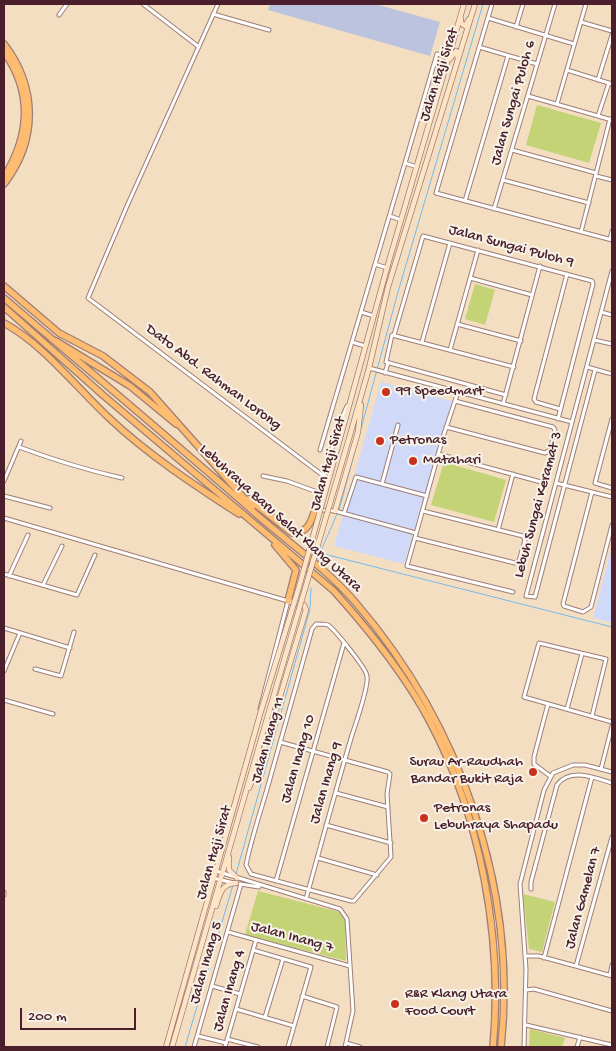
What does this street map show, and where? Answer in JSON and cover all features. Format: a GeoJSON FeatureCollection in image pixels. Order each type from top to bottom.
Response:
{"type":"FeatureCollection","features":[{"type":"Feature","properties":{"kind":"highway"},"geometry":{"type":"LineString","coordinates":[[4,44],[21,70],[27,90],[29,117],[21,155],[4,184]]}},
{"type":"Feature","properties":{"kind":"highway"},"geometry":{"type":"LineString","coordinates":[[4,52],[18,78],[25,104],[25,116],[18,153],[4,177]]}},
{"type":"Feature","properties":{"kind":"highway"},"geometry":{"type":"LineString","coordinates":[[4,286],[58,333],[103,356],[137,381],[169,410],[183,430],[270,527]]}},
{"type":"Feature","properties":{"kind":"highway","name":"Lebuhraya Baru Selat Klang Utara"},"geometry":{"type":"LineString","coordinates":[[4,298],[156,426],[339,586],[370,620],[432,713],[453,755],[480,830],[493,879],[504,980],[501,1047]]}},
{"type":"Feature","properties":{"kind":"highway","name":"Lebuhraya Baru Selat Klang Utara"},"geometry":{"type":"LineString","coordinates":[[4,307],[104,396],[334,591],[360,620],[394,667],[428,719],[447,759],[475,836],[485,882],[496,980],[493,1047]]}},
{"type":"Feature","properties":{"kind":"highway"},"geometry":{"type":"LineString","coordinates":[[4,323],[42,353],[109,418],[140,444],[194,484],[262,529],[296,570],[288,601]]}},
{"type":"Feature","properties":{"kind":"highway"},"geometry":{"type":"LineString","coordinates":[[48,336],[130,386],[183,430]]}},
{"type":"Feature","properties":{"kind":"highway"},"geometry":{"type":"LineString","coordinates":[[232,484],[292,533],[298,533],[310,526],[316,506]]}},
{"type":"Feature","properties":{"kind":"main road"},"geometry":{"type":"LineString","coordinates":[[464,4],[461,24],[465,26],[475,4]]}},
{"type":"Feature","properties":{"kind":"main road","name":"Jalan Haji Sirat"},"geometry":{"type":"LineString","coordinates":[[166,1047],[215,871],[300,587],[365,346],[464,4]]}},
{"type":"Feature","properties":{"kind":"main road","name":"Jalan Haji Sirat"},"geometry":{"type":"LineString","coordinates":[[172,1047],[362,396],[388,287],[456,71],[475,4]]}},
{"type":"Feature","properties":{"kind":"main road"},"geometry":{"type":"LineString","coordinates":[[442,76],[451,55],[456,51],[458,56],[456,71]]}},
{"type":"Feature","properties":{"kind":"main road"},"geometry":{"type":"LineString","coordinates":[[339,512],[359,428],[362,396]]}},
{"type":"Feature","properties":{"kind":"main road"},"geometry":{"type":"LineString","coordinates":[[238,816],[263,753],[306,610],[304,605],[288,601]]}},
{"type":"Feature","properties":{"kind":"main road"},"geometry":{"type":"LineString","coordinates":[[230,846],[228,863],[231,875],[238,882]]}},
{"type":"Feature","properties":{"kind":"main road"},"geometry":{"type":"LineString","coordinates":[[204,936],[222,889],[229,883],[238,882]]}},
{"type":"Feature","properties":{"kind":"street"},"geometry":{"type":"LineString","coordinates":[[58,15],[67,4]]}},
{"type":"Feature","properties":{"kind":"street"},"geometry":{"type":"LineString","coordinates":[[143,4],[199,47],[218,4]]}},
{"type":"Feature","properties":{"kind":"street"},"geometry":{"type":"LineString","coordinates":[[492,4],[436,193],[611,240],[612,231]]}},
{"type":"Feature","properties":{"kind":"street"},"geometry":{"type":"LineString","coordinates":[[516,27],[523,4]]}},
{"type":"Feature","properties":{"kind":"street","name":"Jalan Sungai Puloh 6"},"geometry":{"type":"LineString","coordinates":[[494,208],[555,4]]}},
{"type":"Feature","properties":{"kind":"street"},"geometry":{"type":"LineString","coordinates":[[557,104],[586,4]]}},
{"type":"Feature","properties":{"kind":"street"},"geometry":{"type":"LineString","coordinates":[[213,14],[269,30]]}},
{"type":"Feature","properties":{"kind":"street"},"geometry":{"type":"LineString","coordinates":[[488,18],[574,44]]}},
{"type":"Feature","properties":{"kind":"street"},"geometry":{"type":"LineString","coordinates":[[581,22],[612,33],[610,50],[598,80]]}},
{"type":"Feature","properties":{"kind":"street","name":"Dato Abd. Rahman Lorong"},"geometry":{"type":"LineString","coordinates":[[199,47],[88,298],[325,477]]}},
{"type":"Feature","properties":{"kind":"street"},"geometry":{"type":"LineString","coordinates":[[479,47],[537,64]]}},
{"type":"Feature","properties":{"kind":"street"},"geometry":{"type":"LineString","coordinates":[[320,450],[406,163],[436,54],[448,57]]}},
{"type":"Feature","properties":{"kind":"street"},"geometry":{"type":"LineString","coordinates":[[465,201],[508,56]]}},
{"type":"Feature","properties":{"kind":"street"},"geometry":{"type":"LineString","coordinates":[[567,70],[610,84],[598,116]]}},
{"type":"Feature","properties":{"kind":"street"},"geometry":{"type":"LineString","coordinates":[[528,96],[611,120],[581,232]]}},
{"type":"Feature","properties":{"kind":"street"},"geometry":{"type":"LineString","coordinates":[[422,102],[434,106]]}},
{"type":"Feature","properties":{"kind":"street"},"geometry":{"type":"LineString","coordinates":[[512,150],[612,180]]}},
{"type":"Feature","properties":{"kind":"street"},"geometry":{"type":"LineString","coordinates":[[406,163],[417,167]]}},
{"type":"Feature","properties":{"kind":"street"},"geometry":{"type":"LineString","coordinates":[[503,180],[589,203]]}},
{"type":"Feature","properties":{"kind":"street"},"geometry":{"type":"LineString","coordinates":[[390,216],[402,220]]}},
{"type":"Feature","properties":{"kind":"street","name":"Jalan Sungai Puloh 9"},"geometry":{"type":"LineString","coordinates":[[393,335],[423,236],[594,282]]}},
{"type":"Feature","properties":{"kind":"street"},"geometry":{"type":"LineString","coordinates":[[422,342],[450,243]]}},
{"type":"Feature","properties":{"kind":"street"},"geometry":{"type":"LineString","coordinates":[[450,350],[478,250]]}},
{"type":"Feature","properties":{"kind":"street"},"geometry":{"type":"LineString","coordinates":[[375,264],[387,268]]}},
{"type":"Feature","properties":{"kind":"street"},"geometry":{"type":"LineString","coordinates":[[504,404],[540,266]]}},
{"type":"Feature","properties":{"kind":"street","name":"Lebuh Sungai Keramat 3"},"geometry":{"type":"LineString","coordinates":[[595,370],[533,598],[526,596],[601,312],[610,285],[612,271]]}},
{"type":"Feature","properties":{"kind":"street"},"geometry":{"type":"LineString","coordinates":[[560,408],[536,402],[534,399],[567,274]]}},
{"type":"Feature","properties":{"kind":"street"},"geometry":{"type":"LineString","coordinates":[[470,278],[532,295]]}},
{"type":"Feature","properties":{"kind":"street","name":"Lebuh Sungai Keramat 3"},"geometry":{"type":"LineString","coordinates":[[558,419],[594,282]]}},
{"type":"Feature","properties":{"kind":"street"},"geometry":{"type":"LineString","coordinates":[[361,312],[374,316]]}},
{"type":"Feature","properties":{"kind":"street"},"geometry":{"type":"LineString","coordinates":[[601,312],[612,315]]}},
{"type":"Feature","properties":{"kind":"street"},"geometry":{"type":"LineString","coordinates":[[457,324],[520,341]]}},
{"type":"Feature","properties":{"kind":"street"},"geometry":{"type":"LineString","coordinates":[[385,373],[393,335],[514,367]]}},
{"type":"Feature","properties":{"kind":"street"},"geometry":{"type":"LineString","coordinates":[[594,340],[612,344]]}},
{"type":"Feature","properties":{"kind":"street"},"geometry":{"type":"LineString","coordinates":[[351,342],[365,346]]}},
{"type":"Feature","properties":{"kind":"street"},"geometry":{"type":"LineString","coordinates":[[387,362],[506,395]]}},
{"type":"Feature","properties":{"kind":"street"},"geometry":{"type":"LineString","coordinates":[[369,368],[572,422]]}},
{"type":"Feature","properties":{"kind":"street"},"geometry":{"type":"LineString","coordinates":[[587,368],[612,374]]}},
{"type":"Feature","properties":{"kind":"street"},"geometry":{"type":"LineString","coordinates":[[458,392],[438,454],[407,566],[513,592]]}},
{"type":"Feature","properties":{"kind":"street"},"geometry":{"type":"LineString","coordinates":[[352,394],[338,427],[316,506],[322,510],[339,512],[416,533]]}},
{"type":"Feature","properties":{"kind":"street"},"geometry":{"type":"LineString","coordinates":[[446,427],[545,453],[550,450],[555,430],[553,427],[455,401]]}},
{"type":"Feature","properties":{"kind":"street"},"geometry":{"type":"LineString","coordinates":[[612,419],[595,484],[612,488]]}},
{"type":"Feature","properties":{"kind":"street"},"geometry":{"type":"LineString","coordinates":[[382,484],[398,425]]}},
{"type":"Feature","properties":{"kind":"street"},"geometry":{"type":"LineString","coordinates":[[4,481],[21,441]]}},
{"type":"Feature","properties":{"kind":"street"},"geometry":{"type":"LineString","coordinates":[[19,447],[69,465],[122,478]]}},
{"type":"Feature","properties":{"kind":"street"},"geometry":{"type":"LineString","coordinates":[[438,454],[541,482]]}},
{"type":"Feature","properties":{"kind":"street"},"geometry":{"type":"LineString","coordinates":[[498,530],[513,474]]}},
{"type":"Feature","properties":{"kind":"street"},"geometry":{"type":"LineString","coordinates":[[263,476],[287,481],[320,493]]}},
{"type":"Feature","properties":{"kind":"street"},"geometry":{"type":"LineString","coordinates":[[339,512],[356,477],[427,496]]}},
{"type":"Feature","properties":{"kind":"street"},"geometry":{"type":"LineString","coordinates":[[556,483],[612,497]]}},
{"type":"Feature","properties":{"kind":"street"},"geometry":{"type":"LineString","coordinates":[[592,492],[564,606],[583,612],[591,607],[612,525]]}},
{"type":"Feature","properties":{"kind":"street"},"geometry":{"type":"LineString","coordinates":[[4,496],[50,508]]}},
{"type":"Feature","properties":{"kind":"street"},"geometry":{"type":"LineString","coordinates":[[415,538],[515,563],[519,561],[524,537],[423,511]]}},
{"type":"Feature","properties":{"kind":"street"},"geometry":{"type":"LineString","coordinates":[[4,518],[288,601],[262,699],[256,732]]}},
{"type":"Feature","properties":{"kind":"street"},"geometry":{"type":"LineString","coordinates":[[9,576],[28,536]]}},
{"type":"Feature","properties":{"kind":"street"},"geometry":{"type":"LineString","coordinates":[[43,585],[62,546]]}},
{"type":"Feature","properties":{"kind":"street"},"geometry":{"type":"LineString","coordinates":[[4,574],[78,595],[95,555]]}},
{"type":"Feature","properties":{"kind":"street","name":"Jalan Inang 11"},"geometry":{"type":"LineString","coordinates":[[366,673],[344,643],[326,625],[316,624],[314,626],[246,865],[251,874],[354,901],[378,875]]}},
{"type":"Feature","properties":{"kind":"street"},"geometry":{"type":"LineString","coordinates":[[4,628],[70,648]]}},
{"type":"Feature","properties":{"kind":"street"},"geometry":{"type":"LineString","coordinates":[[35,669],[61,676],[74,632]]}},
{"type":"Feature","properties":{"kind":"street"},"geometry":{"type":"LineString","coordinates":[[4,671],[20,633]]}},
{"type":"Feature","properties":{"kind":"street","name":"Jalan Inang 10"},"geometry":{"type":"LineString","coordinates":[[276,881],[344,643]]}},
{"type":"Feature","properties":{"kind":"street"},"geometry":{"type":"LineString","coordinates":[[592,716],[607,661],[605,658],[538,644],[524,696],[592,716],[612,724],[610,741],[601,769]]}},
{"type":"Feature","properties":{"kind":"street"},"geometry":{"type":"LineString","coordinates":[[567,709],[582,654]]}},
{"type":"Feature","properties":{"kind":"street","name":"Jalan Inang 9"},"geometry":{"type":"LineString","coordinates":[[306,899],[367,681],[366,673]]}},
{"type":"Feature","properties":{"kind":"street"},"geometry":{"type":"LineString","coordinates":[[4,700],[53,714]]}},
{"type":"Feature","properties":{"kind":"street"},"geometry":{"type":"LineString","coordinates":[[548,704],[534,757],[534,764],[550,776]]}},
{"type":"Feature","properties":{"kind":"street"},"geometry":{"type":"LineString","coordinates":[[280,742],[390,774],[388,807],[391,857],[378,875],[318,858]]}},
{"type":"Feature","properties":{"kind":"street"},"geometry":{"type":"LineString","coordinates":[[524,1047],[526,990],[520,884],[544,790],[550,776],[561,768],[573,765],[612,772]]}},
{"type":"Feature","properties":{"kind":"street"},"geometry":{"type":"LineString","coordinates":[[531,889],[531,882],[558,785],[568,776],[584,775],[612,783]]}},
{"type":"Feature","properties":{"kind":"street"},"geometry":{"type":"LineString","coordinates":[[544,958],[592,778]]}},
{"type":"Feature","properties":{"kind":"street"},"geometry":{"type":"LineString","coordinates":[[336,793],[388,807]]}},
{"type":"Feature","properties":{"kind":"street"},"geometry":{"type":"LineString","coordinates":[[326,825],[391,843]]}},
{"type":"Feature","properties":{"kind":"street","name":"Jalan Gamelan 7"},"geometry":{"type":"LineString","coordinates":[[576,966],[612,836]]}},
{"type":"Feature","properties":{"kind":"street"},"geometry":{"type":"LineString","coordinates":[[215,871],[231,875]]}},
{"type":"Feature","properties":{"kind":"street"},"geometry":{"type":"LineString","coordinates":[[213,878],[229,883]]}},
{"type":"Feature","properties":{"kind":"street"},"geometry":{"type":"LineString","coordinates":[[238,882],[340,909],[344,914],[347,919],[353,1011],[345,1045],[360,1047]]}},
{"type":"Feature","properties":{"kind":"street"},"geometry":{"type":"LineString","coordinates":[[238,882],[264,888]]}},
{"type":"Feature","properties":{"kind":"street","name":"Jalan Inang 5"},"geometry":{"type":"LineString","coordinates":[[194,1047],[228,932],[238,882]]}},
{"type":"Feature","properties":{"kind":"street","name":"Jalan Inang 7"},"geometry":{"type":"LineString","coordinates":[[228,932],[350,966]]}},
{"type":"Feature","properties":{"kind":"street","name":"Jalan Inang 4"},"geometry":{"type":"LineString","coordinates":[[226,1043],[256,940]]}},
{"type":"Feature","properties":{"kind":"street"},"geometry":{"type":"LineString","coordinates":[[253,950],[311,967],[288,1047]]}},
{"type":"Feature","properties":{"kind":"street"},"geometry":{"type":"LineString","coordinates":[[525,956],[539,956],[611,976],[612,965]]}},
{"type":"Feature","properties":{"kind":"street"},"geometry":{"type":"LineString","coordinates":[[265,1017],[283,959]]}},
{"type":"Feature","properties":{"kind":"street"},"geometry":{"type":"LineString","coordinates":[[212,986],[240,994]]}},
{"type":"Feature","properties":{"kind":"street"},"geometry":{"type":"LineString","coordinates":[[526,990],[534,990],[612,1011]]}},
{"type":"Feature","properties":{"kind":"street"},"geometry":{"type":"LineString","coordinates":[[302,996],[337,1007],[327,1047]]}},
{"type":"Feature","properties":{"kind":"street"},"geometry":{"type":"LineString","coordinates":[[236,1009],[294,1026]]}},
{"type":"Feature","properties":{"kind":"street"},"geometry":{"type":"LineString","coordinates":[[526,1024],[612,1045]]}},
{"type":"Feature","properties":{"kind":"street"},"geometry":{"type":"LineString","coordinates":[[198,1036],[226,1043],[258,1047]]}},
{"type":"Feature","properties":{"kind":"street"},"geometry":{"type":"LineString","coordinates":[[577,1047],[580,1037]]}},
{"type":"Feature","properties":{"kind":"shaded area"},"geometry":{"type":"Polygon","coordinates":[[[270,4],[375,4],[440,22],[430,56],[268,10],[270,4]]]}},
{"type":"Feature","properties":{"kind":"shaded area"},"geometry":{"type":"Polygon","coordinates":[[[381,382],[452,401],[404,564],[334,546],[381,382]]]}},
{"type":"Feature","properties":{"kind":"shaded area"},"geometry":{"type":"Polygon","coordinates":[[[612,546],[612,623],[593,618],[612,546]]]}},
{"type":"Feature","properties":{"kind":"green space"},"geometry":{"type":"Polygon","coordinates":[[[537,105],[601,123],[589,163],[526,145],[537,105]]]}},
{"type":"Feature","properties":{"kind":"green space"},"geometry":{"type":"Polygon","coordinates":[[[475,284],[495,290],[485,325],[465,319],[475,284]]]}},
{"type":"Feature","properties":{"kind":"green space"},"geometry":{"type":"Polygon","coordinates":[[[444,462],[506,480],[494,522],[431,505],[444,462]]]}},
{"type":"Feature","properties":{"kind":"green space"},"geometry":{"type":"Polygon","coordinates":[[[258,891],[340,912],[345,920],[346,961],[245,935],[258,891]]]}},
{"type":"Feature","properties":{"kind":"green space"},"geometry":{"type":"Polygon","coordinates":[[[523,894],[555,902],[542,952],[529,949],[523,894]]]}},
{"type":"Feature","properties":{"kind":"green space"},"geometry":{"type":"Polygon","coordinates":[[[530,1029],[565,1038],[562,1047],[529,1047],[530,1029]]]}},
{"type":"Feature","properties":{"kind":"waterway"},"geometry":{"type":"LineString","coordinates":[[339,510],[398,292],[483,4]]}},
{"type":"Feature","properties":{"kind":"waterway"},"geometry":{"type":"LineString","coordinates":[[337,514],[320,553],[612,627]]}},
{"type":"Feature","properties":{"kind":"waterway"},"geometry":{"type":"LineString","coordinates":[[318,561],[319,554]]}},
{"type":"Feature","properties":{"kind":"waterway"},"geometry":{"type":"LineString","coordinates":[[236,874],[310,609],[311,588]]}},
{"type":"Feature","properties":{"kind":"waterway"},"geometry":{"type":"LineString","coordinates":[[185,1047],[233,885]]}},
{"type":"Feature","properties":{"kind":"place","name":"99 Speedmart"},"geometry":{"type":"Point","coordinates":[386,392]}},
{"type":"Feature","properties":{"kind":"place","name":"Petronas"},"geometry":{"type":"Point","coordinates":[380,441]}},
{"type":"Feature","properties":{"kind":"place","name":"Matahari"},"geometry":{"type":"Point","coordinates":[413,461]}},
{"type":"Feature","properties":{"kind":"place","name":"Surau Ar-Raudhah Bandar Bukit Raja"},"geometry":{"type":"Point","coordinates":[533,772]}},
{"type":"Feature","properties":{"kind":"place","name":"Petronas Lebuhraya Shapadu"},"geometry":{"type":"Point","coordinates":[424,818]}},
{"type":"Feature","properties":{"kind":"place","name":"R&R Klang Utara Food Court"},"geometry":{"type":"Point","coordinates":[395,1004]}}]}
